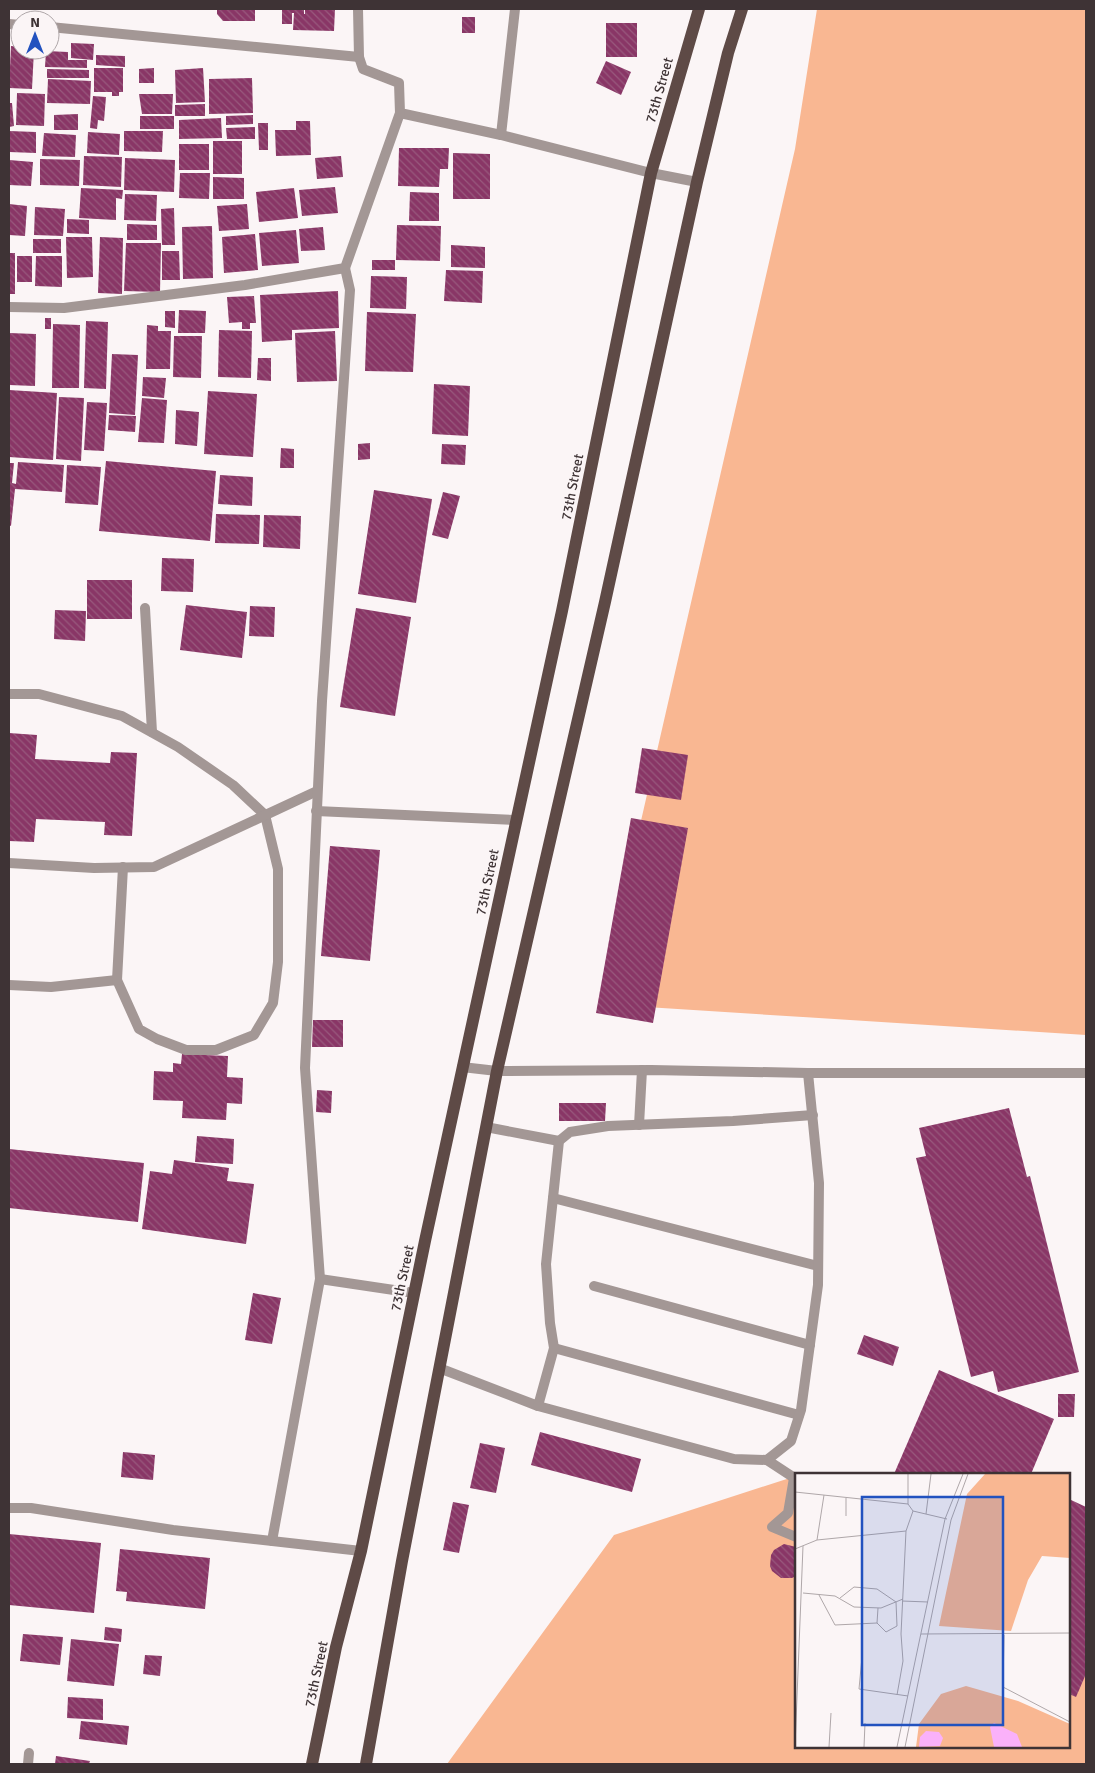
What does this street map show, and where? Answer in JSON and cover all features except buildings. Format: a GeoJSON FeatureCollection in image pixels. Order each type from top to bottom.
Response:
{"type":"FeatureCollection","features":[{"type":"Feature","properties":{"kind":"main road","name":"73th Street"},"geometry":{"type":"LineString","coordinates":[[312,1764],[336,1647],[361,1551],[462,1067],[562,611],[651,173],[699,9]]}},
{"type":"Feature","properties":{"kind":"main road"},"geometry":{"type":"LineString","coordinates":[[366,1764],[402,1561],[497,1071],[605,602],[697,182],[728,53],[742,9]]}},
{"type":"Feature","properties":{"kind":"street"},"geometry":{"type":"LineString","coordinates":[[272,1541],[320,1279],[305,1068],[317,791],[350,290],[345,268],[400,112],[399,83],[363,69],[359,57],[358,9]]}},
{"type":"Feature","properties":{"kind":"street"},"geometry":{"type":"LineString","coordinates":[[501,135],[515,9]]}},
{"type":"Feature","properties":{"kind":"street"},"geometry":{"type":"LineString","coordinates":[[60,28],[359,57]]}},
{"type":"Feature","properties":{"kind":"street"},"geometry":{"type":"LineString","coordinates":[[400,112],[501,135],[651,173],[697,182]]}},
{"type":"Feature","properties":{"kind":"street"},"geometry":{"type":"LineString","coordinates":[[9,307],[64,308],[245,285],[345,268]]}},
{"type":"Feature","properties":{"kind":"street"},"geometry":{"type":"LineString","coordinates":[[145,608],[152,732]]}},
{"type":"Feature","properties":{"kind":"street"},"geometry":{"type":"LineString","coordinates":[[9,694],[39,694],[122,716],[178,747],[233,785],[265,815],[278,869],[278,962],[273,1003],[254,1035],[216,1050],[186,1050],[157,1039],[139,1029],[117,980],[124,867]]}},
{"type":"Feature","properties":{"kind":"street"},"geometry":{"type":"LineString","coordinates":[[9,863],[94,868],[154,867],[317,791]]}},
{"type":"Feature","properties":{"kind":"street"},"geometry":{"type":"LineString","coordinates":[[316,811],[516,820]]}},
{"type":"Feature","properties":{"kind":"street"},"geometry":{"type":"LineString","coordinates":[[9,985],[51,988],[117,980]]}},
{"type":"Feature","properties":{"kind":"street"},"geometry":{"type":"LineString","coordinates":[[462,1067],[497,1071],[642,1070],[808,1074],[1086,1073]]}},
{"type":"Feature","properties":{"kind":"street"},"geometry":{"type":"LineString","coordinates":[[639,1124],[642,1070]]}},
{"type":"Feature","properties":{"kind":"street"},"geometry":{"type":"LineString","coordinates":[[767,1460],[791,1441],[799,1415],[818,1285],[819,1183],[808,1074]]}},
{"type":"Feature","properties":{"kind":"street"},"geometry":{"type":"LineString","coordinates":[[538,1406],[554,1348],[550,1323],[546,1264],[559,1141],[570,1132],[608,1126],[715,1122],[813,1115]]}},
{"type":"Feature","properties":{"kind":"street"},"geometry":{"type":"LineString","coordinates":[[486,1127],[559,1141]]}},
{"type":"Feature","properties":{"kind":"street"},"geometry":{"type":"LineString","coordinates":[[553,1198],[818,1266]]}},
{"type":"Feature","properties":{"kind":"street"},"geometry":{"type":"LineString","coordinates":[[320,1279],[414,1293]]}},
{"type":"Feature","properties":{"kind":"street"},"geometry":{"type":"LineString","coordinates":[[594,1286],[810,1345]]}},
{"type":"Feature","properties":{"kind":"street"},"geometry":{"type":"LineString","coordinates":[[554,1348],[799,1415]]}},
{"type":"Feature","properties":{"kind":"street"},"geometry":{"type":"LineString","coordinates":[[440,1368],[538,1406],[734,1459],[767,1460],[795,1479],[788,1513],[772,1527],[795,1537]]}},
{"type":"Feature","properties":{"kind":"street"},"geometry":{"type":"LineString","coordinates":[[9,1508],[31,1508],[173,1530],[361,1551]]}},
{"type":"Feature","properties":{"kind":"street"},"geometry":{"type":"LineString","coordinates":[[28,1764],[29,1753]]}},
{"type":"Feature","properties":{"kind":"shaded area"},"geometry":{"type":"Polygon","coordinates":[[[817,9],[1086,9],[1086,1035],[599,1004],[795,149],[817,9]]]}},
{"type":"Feature","properties":{"kind":"shaded area"},"geometry":{"type":"Polygon","coordinates":[[[795,1476],[795,1748],[1070,1748],[1070,1545],[1086,1550],[1086,1764],[447,1764],[614,1535],[795,1476]]]}}]}
